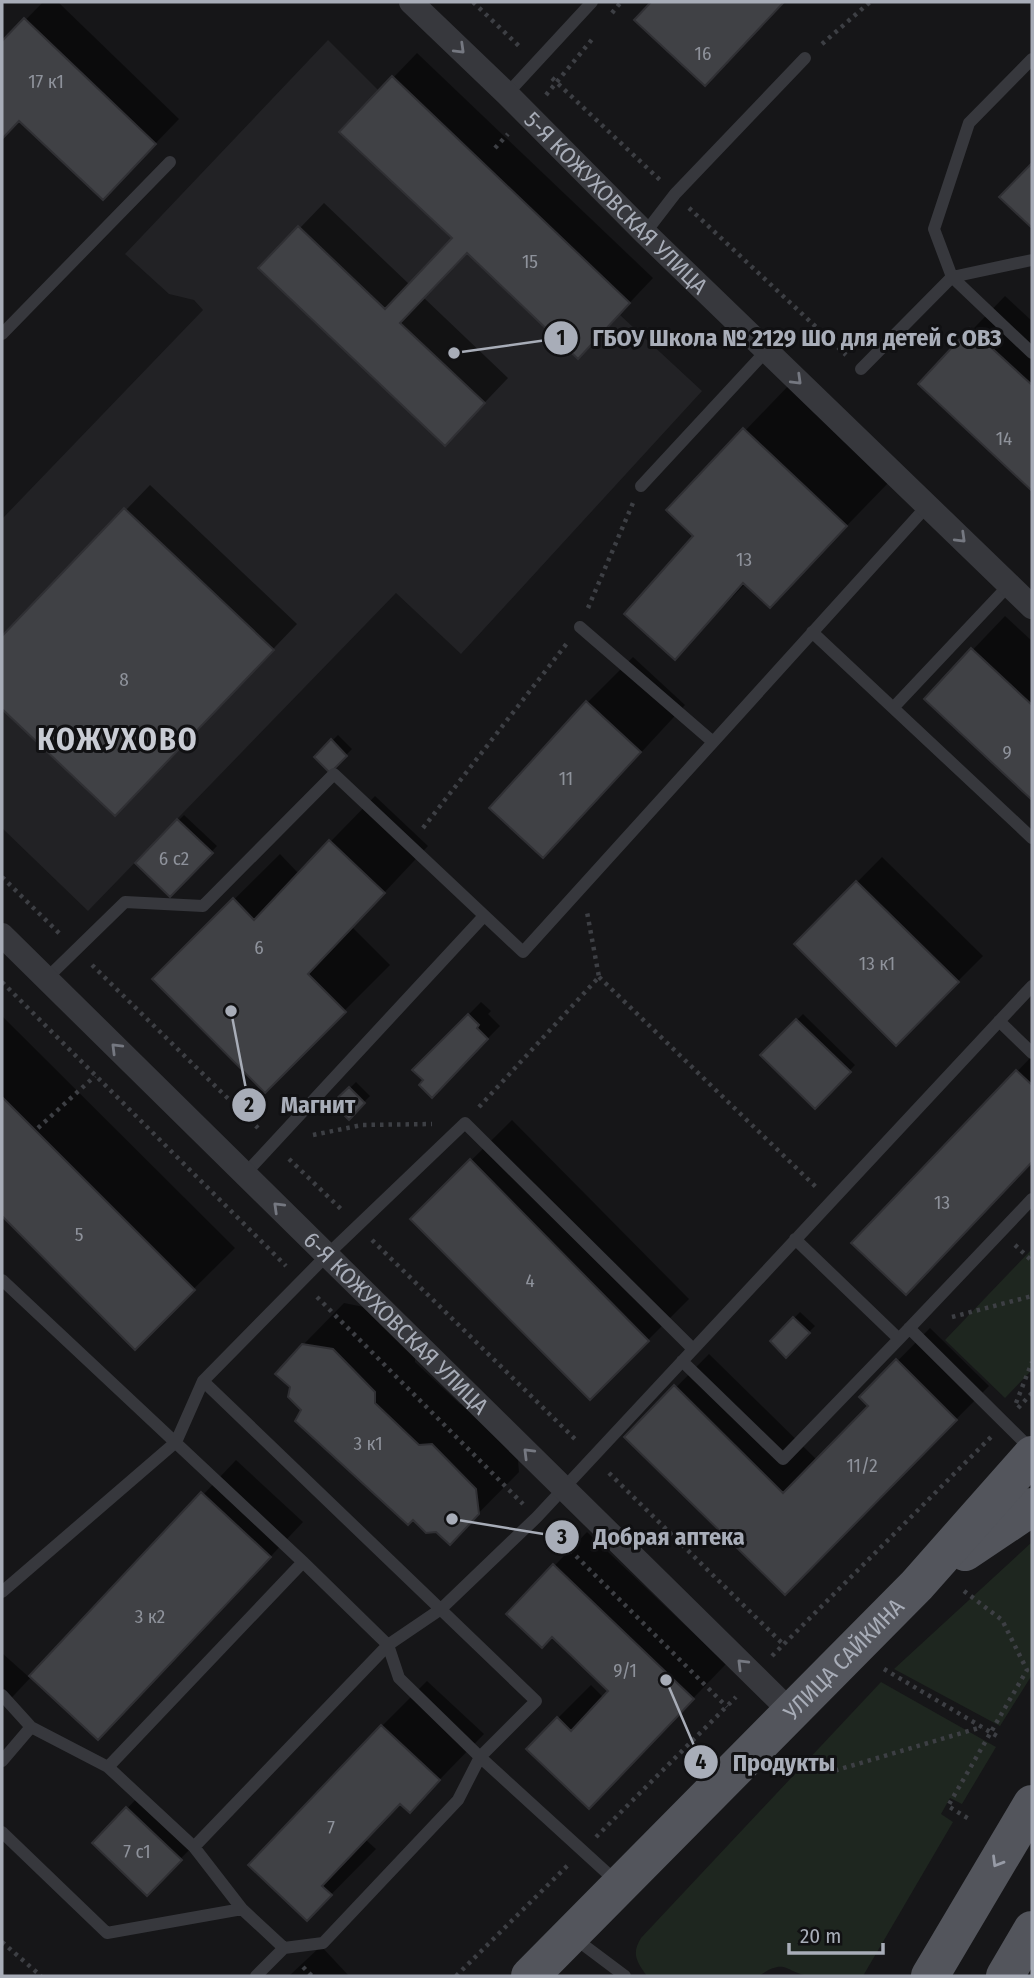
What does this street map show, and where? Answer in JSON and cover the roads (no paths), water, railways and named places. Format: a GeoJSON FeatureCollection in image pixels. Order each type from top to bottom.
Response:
{"type":"FeatureCollection","features":[{"type":"Feature","properties":{"kind":"main road","name":"УЛИЦА САЙКИНА"},"geometry":{"type":"LineString","coordinates":[[530,1976],[917,1585],[1032,1452]]}},
{"type":"Feature","properties":{"kind":"main road"},"geometry":{"type":"LineString","coordinates":[[917,1585],[1032,1507]]}},
{"type":"Feature","properties":{"kind":"main road"},"geometry":{"type":"LineString","coordinates":[[930,1976],[1032,1804]]}},
{"type":"Feature","properties":{"kind":"main road"},"geometry":{"type":"LineString","coordinates":[[1005,1976],[1032,1930]]}},
{"type":"Feature","properties":{"kind":"street","name":"5-Я КОЖУХОВСКАЯ УЛИЦА"},"geometry":{"type":"LineString","coordinates":[[411,2],[645,233],[1032,607]]}},
{"type":"Feature","properties":{"kind":"street","name":"6-Я КОЖУХОВСКАЯ УЛИЦА"},"geometry":{"type":"LineString","coordinates":[[2,935],[791,1712]]}},
{"type":"Feature","properties":{"kind":"lane"},"geometry":{"type":"LineString","coordinates":[[507,94],[592,2]]}},
{"type":"Feature","properties":{"kind":"lane"},"geometry":{"type":"LineString","coordinates":[[645,233],[675,194],[805,58]]}},
{"type":"Feature","properties":{"kind":"lane"},"geometry":{"type":"LineString","coordinates":[[1032,59],[969,123],[934,229],[952,277],[1032,354]]}},
{"type":"Feature","properties":{"kind":"lane"},"geometry":{"type":"LineString","coordinates":[[2,334],[170,162]]}},
{"type":"Feature","properties":{"kind":"lane"},"geometry":{"type":"LineString","coordinates":[[861,369],[952,277],[1032,260]]}},
{"type":"Feature","properties":{"kind":"lane"},"geometry":{"type":"LineString","coordinates":[[641,486],[767,350]]}},
{"type":"Feature","properties":{"kind":"lane"},"geometry":{"type":"LineString","coordinates":[[46,979],[125,902],[202,906],[334,774],[523,952],[927,506]]}},
{"type":"Feature","properties":{"kind":"lane"},"geometry":{"type":"LineString","coordinates":[[893,708],[1009,584]]}},
{"type":"Feature","properties":{"kind":"lane"},"geometry":{"type":"LineString","coordinates":[[580,627],[713,743]]}},
{"type":"Feature","properties":{"kind":"lane"},"geometry":{"type":"LineString","coordinates":[[812,632],[1032,838]]}},
{"type":"Feature","properties":{"kind":"lane"},"geometry":{"type":"LineString","coordinates":[[245,1174],[484,916]]}},
{"type":"Feature","properties":{"kind":"lane"},"geometry":{"type":"LineString","coordinates":[[194,1847],[388,1645],[441,1609],[537,1517],[1032,986]]}},
{"type":"Feature","properties":{"kind":"lane"},"geometry":{"type":"LineString","coordinates":[[999,1021],[1032,1053]]}},
{"type":"Feature","properties":{"kind":"lane"},"geometry":{"type":"LineString","coordinates":[[2,1592],[176,1442],[203,1381],[327,1255],[465,1123],[693,1349]]}},
{"type":"Feature","properties":{"kind":"lane"},"geometry":{"type":"LineString","coordinates":[[682,1361],[783,1459],[1032,1199]]}},
{"type":"Feature","properties":{"kind":"lane"},"geometry":{"type":"LineString","coordinates":[[795,1239],[899,1339]]}},
{"type":"Feature","properties":{"kind":"lane"},"geometry":{"type":"LineString","coordinates":[[2,1280],[388,1645],[399,1678],[480,1757],[620,1884]]}},
{"type":"Feature","properties":{"kind":"lane"},"geometry":{"type":"LineString","coordinates":[[909,1328],[1032,1452]]}},
{"type":"Feature","properties":{"kind":"lane"},"geometry":{"type":"LineString","coordinates":[[203,1381],[536,1701],[480,1757],[458,1800],[323,1943],[284,1948],[256,1976]]}},
{"type":"Feature","properties":{"kind":"lane"},"geometry":{"type":"LineString","coordinates":[[108,1767],[303,1562]]}},
{"type":"Feature","properties":{"kind":"lane"},"geometry":{"type":"LineString","coordinates":[[2,1695],[31,1727],[108,1767],[194,1847],[242,1909],[284,1948]]}},
{"type":"Feature","properties":{"kind":"lane"},"geometry":{"type":"LineString","coordinates":[[2,1761],[31,1727]]}},
{"type":"Feature","properties":{"kind":"lane"},"geometry":{"type":"LineString","coordinates":[[2,1832],[107,1933],[242,1909]]}},
{"type":"Feature","properties":{"kind":"lane"},"geometry":{"type":"LineString","coordinates":[[569,1934],[625,1976]]}},
{"type":"Feature","properties":{"kind":"place","name":"ГБОУ Школа № 2129 ШО для детей с ОВЗ"},"geometry":{"type":"Point","coordinates":[454,353]}},
{"type":"Feature","properties":{"kind":"place","name":"Магнит"},"geometry":{"type":"Point","coordinates":[231,1011]}},
{"type":"Feature","properties":{"kind":"place","name":"Добрая аптека"},"geometry":{"type":"Point","coordinates":[452,1519]}},
{"type":"Feature","properties":{"kind":"place","name":"Продукты"},"geometry":{"type":"Point","coordinates":[666,1680]}},
{"type":"Feature","properties":{"kind":"district","name":"КОЖУХОВО"},"geometry":{"type":"Point","coordinates":[118,740]}}]}
